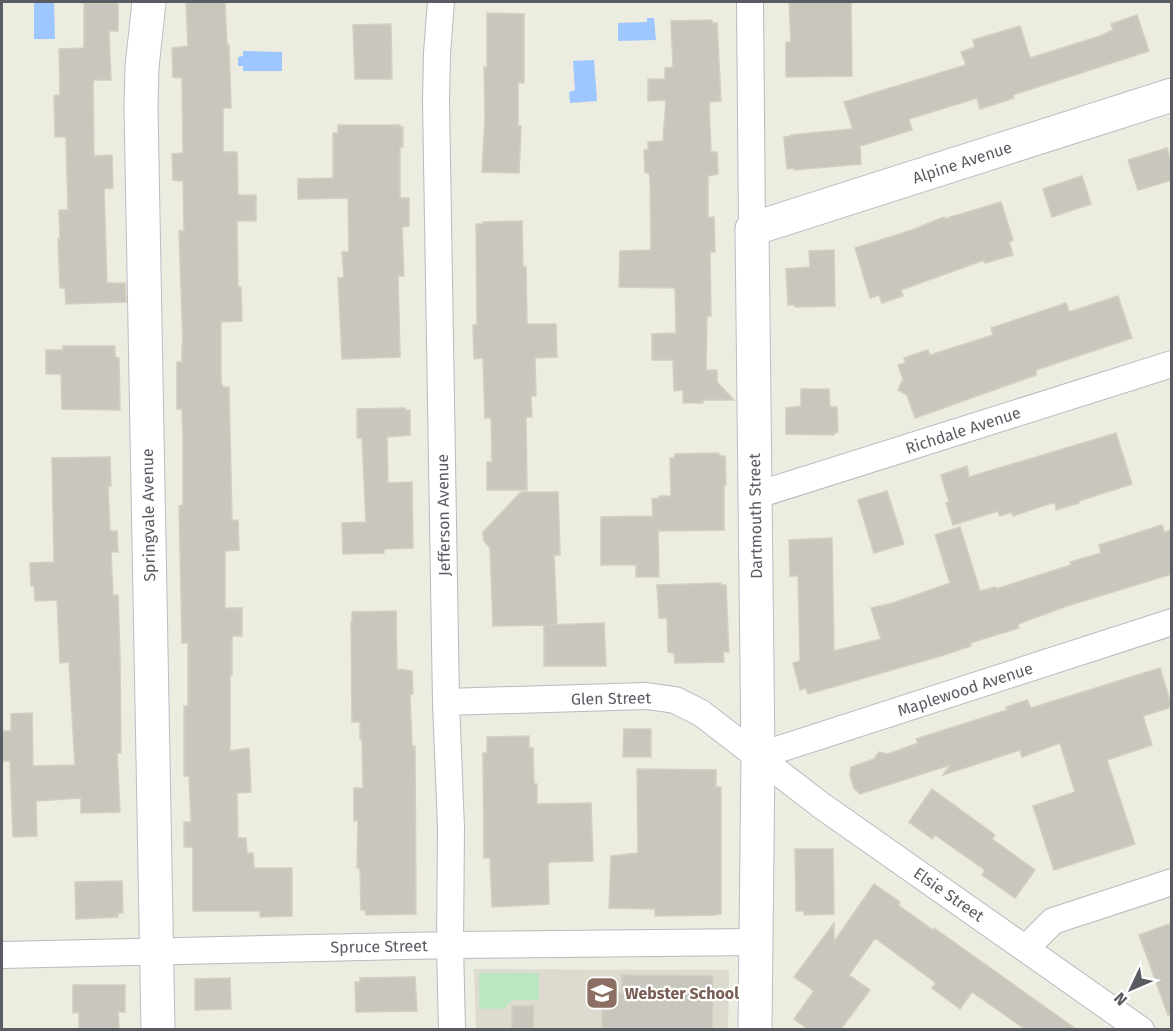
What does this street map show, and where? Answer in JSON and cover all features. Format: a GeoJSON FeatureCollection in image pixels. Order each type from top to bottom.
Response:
{"type":"FeatureCollection","features":[{"type":"Feature","properties":{"kind":"street","name":"Springvale Avenue"},"geometry":{"type":"LineString","coordinates":[[149,2],[142,67],[141,107],[158,1029]]}},
{"type":"Feature","properties":{"kind":"street","name":"Jefferson Avenue"},"geometry":{"type":"LineString","coordinates":[[441,2],[436,100],[446,702],[451,828],[452,1029]]}},
{"type":"Feature","properties":{"kind":"street","name":"Dartmouth Street"},"geometry":{"type":"LineString","coordinates":[[750,2],[758,756],[755,1029]]}},
{"type":"Feature","properties":{"kind":"street","name":"Alpine Avenue"},"geometry":{"type":"LineString","coordinates":[[752,229],[1172,95]]}},
{"type":"Feature","properties":{"kind":"street","name":"Richdale Avenue"},"geometry":{"type":"LineString","coordinates":[[754,496],[1172,364]]}},
{"type":"Feature","properties":{"kind":"street","name":"Maplewood Avenue"},"geometry":{"type":"LineString","coordinates":[[758,756],[1172,622]]}},
{"type":"Feature","properties":{"kind":"street","name":"Glen Street"},"geometry":{"type":"LineString","coordinates":[[446,702],[647,696],[666,698],[693,708],[758,756]]}},
{"type":"Feature","properties":{"kind":"street","name":"Elsie Street"},"geometry":{"type":"LineString","coordinates":[[758,756],[822,806],[1141,1029]]}},
{"type":"Feature","properties":{"kind":"street"},"geometry":{"type":"LineString","coordinates":[[1026,948],[1053,921],[1172,882]]}},
{"type":"Feature","properties":{"kind":"street","name":"Spruce Street"},"geometry":{"type":"LineString","coordinates":[[2,956],[450,945],[756,942]]}},
{"type":"Feature","properties":{"kind":"shaded area","name":"Webster School"},"geometry":{"type":"Polygon","coordinates":[[[474,969],[729,970],[728,1029],[476,1029],[474,969]]]}},
{"type":"Feature","properties":{"kind":"green space"},"geometry":{"type":"Polygon","coordinates":[[[479,973],[539,973],[539,1000],[513,1000],[506,1005],[506,1009],[479,1009],[479,973]]]}},
{"type":"Feature","properties":{"kind":"water"},"geometry":{"type":"Polygon","coordinates":[[[34,2],[54,2],[55,39],[34,39],[34,2]]]}},
{"type":"Feature","properties":{"kind":"water"},"geometry":{"type":"Polygon","coordinates":[[[647,18],[654,18],[656,40],[618,41],[618,23],[647,22],[647,18]]]}},
{"type":"Feature","properties":{"kind":"water"},"geometry":{"type":"Polygon","coordinates":[[[243,51],[282,52],[282,71],[243,71],[243,66],[238,66],[238,57],[243,56],[243,51]]]}},
{"type":"Feature","properties":{"kind":"water"},"geometry":{"type":"Polygon","coordinates":[[[594,60],[597,101],[570,103],[569,92],[575,90],[573,61],[594,60]]]}},
{"type":"Feature","properties":{"kind":"building"},"geometry":{"type":"Polygon","coordinates":[[[186,2],[225,2],[231,108],[223,108],[223,152],[237,152],[238,195],[256,195],[256,221],[237,221],[238,287],[241,287],[242,321],[221,322],[221,382],[223,387],[229,387],[232,521],[238,520],[239,550],[225,551],[225,608],[242,608],[242,636],[232,636],[230,751],[249,748],[251,792],[237,793],[238,838],[246,838],[247,853],[253,853],[254,868],[292,868],[292,916],[260,917],[260,911],[193,911],[193,847],[184,847],[184,822],[191,822],[189,776],[184,776],[184,706],[188,706],[188,643],[182,643],[179,506],[183,505],[183,436],[182,409],[177,409],[177,362],[182,362],[183,345],[179,231],[184,231],[183,181],[173,180],[172,154],[183,153],[182,78],[173,77],[172,48],[188,46],[186,2]]]}},
{"type":"Feature","properties":{"kind":"building"},"geometry":{"type":"Polygon","coordinates":[[[789,2],[851,2],[852,76],[786,77],[786,42],[791,42],[789,2]]]}},
{"type":"Feature","properties":{"kind":"building"},"geometry":{"type":"Polygon","coordinates":[[[84,3],[118,3],[118,31],[109,31],[111,80],[93,80],[94,156],[112,155],[113,188],[104,189],[107,283],[125,283],[126,302],[66,304],[65,288],[60,288],[59,210],[68,210],[66,137],[55,137],[54,96],[60,95],[59,49],[84,48],[84,3]]]}},
{"type":"Feature","properties":{"kind":"building"},"geometry":{"type":"Polygon","coordinates":[[[487,13],[524,14],[524,83],[518,83],[518,126],[521,126],[519,173],[482,172],[487,13]]]}},
{"type":"Feature","properties":{"kind":"building"},"geometry":{"type":"Polygon","coordinates":[[[1137,15],[1149,51],[1013,95],[1014,98],[980,109],[977,98],[909,119],[912,130],[860,146],[861,164],[787,169],[784,137],[853,129],[844,102],[966,65],[961,52],[975,47],[973,40],[1020,26],[1030,58],[1100,36],[1113,30],[1111,24],[1137,15]]]}},
{"type":"Feature","properties":{"kind":"building"},"geometry":{"type":"Polygon","coordinates":[[[712,20],[712,23],[717,23],[721,101],[709,102],[711,152],[717,152],[718,174],[708,176],[708,218],[714,217],[715,252],[710,252],[711,316],[707,316],[706,370],[717,370],[717,382],[734,400],[703,400],[703,403],[683,403],[683,390],[674,391],[673,360],[652,360],[652,334],[676,333],[675,288],[619,287],[620,251],[651,250],[650,177],[649,173],[645,173],[644,150],[648,150],[648,142],[663,141],[666,100],[648,101],[648,79],[665,79],[665,68],[673,67],[671,21],[712,20]]]}},
{"type":"Feature","properties":{"kind":"building"},"geometry":{"type":"Polygon","coordinates":[[[391,24],[392,79],[355,79],[353,25],[391,24]]]}},
{"type":"Feature","properties":{"kind":"building"},"geometry":{"type":"Polygon","coordinates":[[[338,125],[400,125],[399,127],[403,127],[403,147],[400,147],[400,198],[409,198],[409,226],[402,227],[404,276],[398,276],[400,357],[342,359],[338,278],[344,278],[342,252],[349,252],[348,198],[298,199],[298,179],[333,178],[333,133],[338,133],[338,125]]]}},
{"type":"Feature","properties":{"kind":"building"},"geometry":{"type":"Polygon","coordinates":[[[1167,148],[1172,165],[1172,180],[1138,190],[1128,160],[1167,148]]]}},
{"type":"Feature","properties":{"kind":"building"},"geometry":{"type":"Polygon","coordinates":[[[1082,176],[1091,204],[1052,217],[1043,189],[1082,176]]]}},
{"type":"Feature","properties":{"kind":"building"},"geometry":{"type":"Polygon","coordinates":[[[1001,202],[1013,240],[1009,242],[1013,255],[985,263],[984,260],[901,290],[903,296],[882,303],[879,295],[870,298],[855,248],[944,217],[944,219],[1001,202]]]}},
{"type":"Feature","properties":{"kind":"building"},"geometry":{"type":"Polygon","coordinates":[[[522,221],[527,324],[556,324],[557,357],[535,358],[536,396],[531,396],[532,417],[526,417],[527,490],[487,490],[487,462],[492,462],[491,418],[485,418],[483,358],[474,359],[473,325],[477,325],[476,224],[522,221]]]}},
{"type":"Feature","properties":{"kind":"building"},"geometry":{"type":"Polygon","coordinates":[[[834,250],[835,306],[795,307],[795,305],[788,305],[786,269],[810,267],[809,251],[834,250]]]}},
{"type":"Feature","properties":{"kind":"building"},"geometry":{"type":"Polygon","coordinates":[[[1118,296],[1132,338],[1036,370],[1036,375],[915,418],[907,395],[898,390],[903,379],[898,365],[906,363],[904,358],[928,350],[930,355],[993,335],[991,328],[1066,303],[1069,312],[1118,296]]]}},
{"type":"Feature","properties":{"kind":"building"},"geometry":{"type":"Polygon","coordinates":[[[63,346],[115,346],[115,357],[119,358],[120,410],[62,409],[61,374],[46,374],[46,350],[63,350],[63,346]]]}},
{"type":"Feature","properties":{"kind":"building"},"geometry":{"type":"Polygon","coordinates":[[[801,389],[829,389],[830,407],[837,407],[838,432],[834,435],[786,434],[786,408],[801,406],[801,389]]]}},
{"type":"Feature","properties":{"kind":"building"},"geometry":{"type":"Polygon","coordinates":[[[405,408],[405,410],[410,410],[410,435],[387,437],[388,483],[412,482],[413,548],[384,549],[384,553],[343,554],[342,523],[366,522],[362,438],[357,438],[357,409],[405,408]]]}},
{"type":"Feature","properties":{"kind":"building"},"geometry":{"type":"Polygon","coordinates":[[[1116,433],[1132,484],[1056,510],[1055,503],[1013,516],[1012,512],[1000,516],[998,511],[953,525],[941,475],[967,466],[969,477],[1116,433]]]}},
{"type":"Feature","properties":{"kind":"building"},"geometry":{"type":"Polygon","coordinates":[[[719,453],[719,456],[725,456],[724,530],[658,531],[659,577],[636,577],[636,565],[601,565],[601,517],[653,516],[652,499],[659,498],[659,496],[671,496],[670,458],[674,458],[675,454],[719,453]]]}},
{"type":"Feature","properties":{"kind":"building"},"geometry":{"type":"Polygon","coordinates":[[[110,457],[111,486],[108,486],[110,531],[117,531],[118,552],[111,552],[113,595],[118,595],[121,753],[117,753],[120,812],[81,813],[81,798],[36,801],[37,836],[13,837],[10,761],[2,761],[2,731],[11,731],[11,714],[32,713],[33,766],[75,765],[69,662],[60,663],[57,600],[35,601],[34,586],[31,586],[30,563],[54,562],[52,458],[110,457]]]}},
{"type":"Feature","properties":{"kind":"building"},"geometry":{"type":"Polygon","coordinates":[[[887,491],[904,544],[874,553],[858,500],[887,491]]]}},
{"type":"Feature","properties":{"kind":"building"},"geometry":{"type":"Polygon","coordinates":[[[521,492],[558,492],[560,555],[554,555],[557,625],[604,623],[606,666],[544,666],[544,625],[493,626],[490,548],[484,541],[483,532],[521,492]]]}},
{"type":"Feature","properties":{"kind":"building"},"geometry":{"type":"Polygon","coordinates":[[[1162,525],[1164,532],[1172,530],[1172,574],[1067,606],[1018,624],[1019,628],[970,643],[971,646],[944,655],[808,694],[806,688],[800,690],[793,663],[800,661],[798,576],[790,576],[789,540],[832,538],[834,651],[881,639],[871,608],[893,603],[950,583],[935,535],[960,527],[980,591],[996,587],[996,589],[1071,565],[1070,562],[1101,553],[1099,545],[1162,525]]]}},
{"type":"Feature","properties":{"kind":"building"},"geometry":{"type":"Polygon","coordinates":[[[721,583],[721,585],[726,585],[729,652],[723,652],[724,662],[675,663],[674,653],[668,652],[667,618],[659,618],[657,585],[721,583]]]}},
{"type":"Feature","properties":{"kind":"building"},"geometry":{"type":"Polygon","coordinates":[[[396,611],[397,669],[412,671],[413,694],[410,694],[412,746],[415,746],[416,914],[366,915],[365,910],[361,910],[360,868],[357,868],[358,820],[354,821],[354,788],[363,788],[360,722],[352,722],[351,622],[352,612],[396,611]]]}},
{"type":"Feature","properties":{"kind":"building"},"geometry":{"type":"Polygon","coordinates":[[[1160,668],[1172,707],[1143,716],[1152,745],[1107,760],[1135,844],[1054,870],[1033,806],[1075,792],[1060,743],[1022,757],[1020,750],[943,775],[950,765],[860,794],[854,788],[850,775],[851,767],[874,759],[879,752],[888,754],[918,743],[916,739],[1007,710],[1006,707],[1027,700],[1031,708],[1160,668]]]}},
{"type":"Feature","properties":{"kind":"building"},"geometry":{"type":"Polygon","coordinates":[[[624,729],[651,729],[651,757],[623,757],[624,729]]]}},
{"type":"Feature","properties":{"kind":"building"},"geometry":{"type":"Polygon","coordinates":[[[529,736],[529,748],[533,748],[537,804],[591,803],[593,861],[550,862],[548,864],[549,904],[492,907],[490,858],[484,858],[483,753],[487,753],[487,737],[529,736]]]}},
{"type":"Feature","properties":{"kind":"building"},"geometry":{"type":"Polygon","coordinates":[[[637,769],[716,770],[716,787],[721,787],[721,914],[655,916],[655,909],[609,908],[611,856],[638,853],[637,769]]]}},
{"type":"Feature","properties":{"kind":"building"},"geometry":{"type":"Polygon","coordinates":[[[932,789],[995,835],[992,839],[1035,870],[1015,898],[982,875],[985,870],[935,835],[932,839],[909,822],[932,789]]]}},
{"type":"Feature","properties":{"kind":"building"},"geometry":{"type":"Polygon","coordinates":[[[795,849],[833,849],[834,914],[804,915],[804,911],[796,911],[795,849]]]}},
{"type":"Feature","properties":{"kind":"building"},"geometry":{"type":"Polygon","coordinates":[[[122,881],[123,913],[118,913],[118,917],[76,919],[75,882],[122,881]]]}},
{"type":"Feature","properties":{"kind":"building"},"geometry":{"type":"Polygon","coordinates":[[[874,884],[900,902],[898,905],[1076,1029],[1025,1029],[972,992],[960,1009],[932,988],[936,983],[875,938],[849,975],[870,990],[841,1029],[808,1029],[794,1019],[814,991],[794,977],[834,923],[834,942],[874,884]]]}},
{"type":"Feature","properties":{"kind":"building"},"geometry":{"type":"Polygon","coordinates":[[[1172,923],[1172,1015],[1168,1015],[1139,935],[1172,923]]]}},
{"type":"Feature","properties":{"kind":"building"},"geometry":{"type":"Polygon","coordinates":[[[622,975],[713,976],[712,1029],[602,1029],[602,992],[622,992],[622,975]]]}},
{"type":"Feature","properties":{"kind":"building"},"geometry":{"type":"Polygon","coordinates":[[[415,977],[417,1011],[356,1012],[355,982],[360,982],[360,978],[415,977]]]}},
{"type":"Feature","properties":{"kind":"building"},"geometry":{"type":"Polygon","coordinates":[[[230,978],[231,1009],[195,1010],[195,979],[230,978]]]}},
{"type":"Feature","properties":{"kind":"building"},"geometry":{"type":"Polygon","coordinates":[[[73,985],[125,985],[125,1012],[118,1012],[119,1029],[79,1029],[79,1012],[73,1013],[73,985]]]}},
{"type":"Feature","properties":{"kind":"building"},"geometry":{"type":"Polygon","coordinates":[[[512,1006],[534,1006],[533,1029],[512,1029],[512,1006]]]}},
{"type":"Feature","properties":{"kind":"place","name":"Webster School"},"geometry":{"type":"Point","coordinates":[602,993]}}]}
